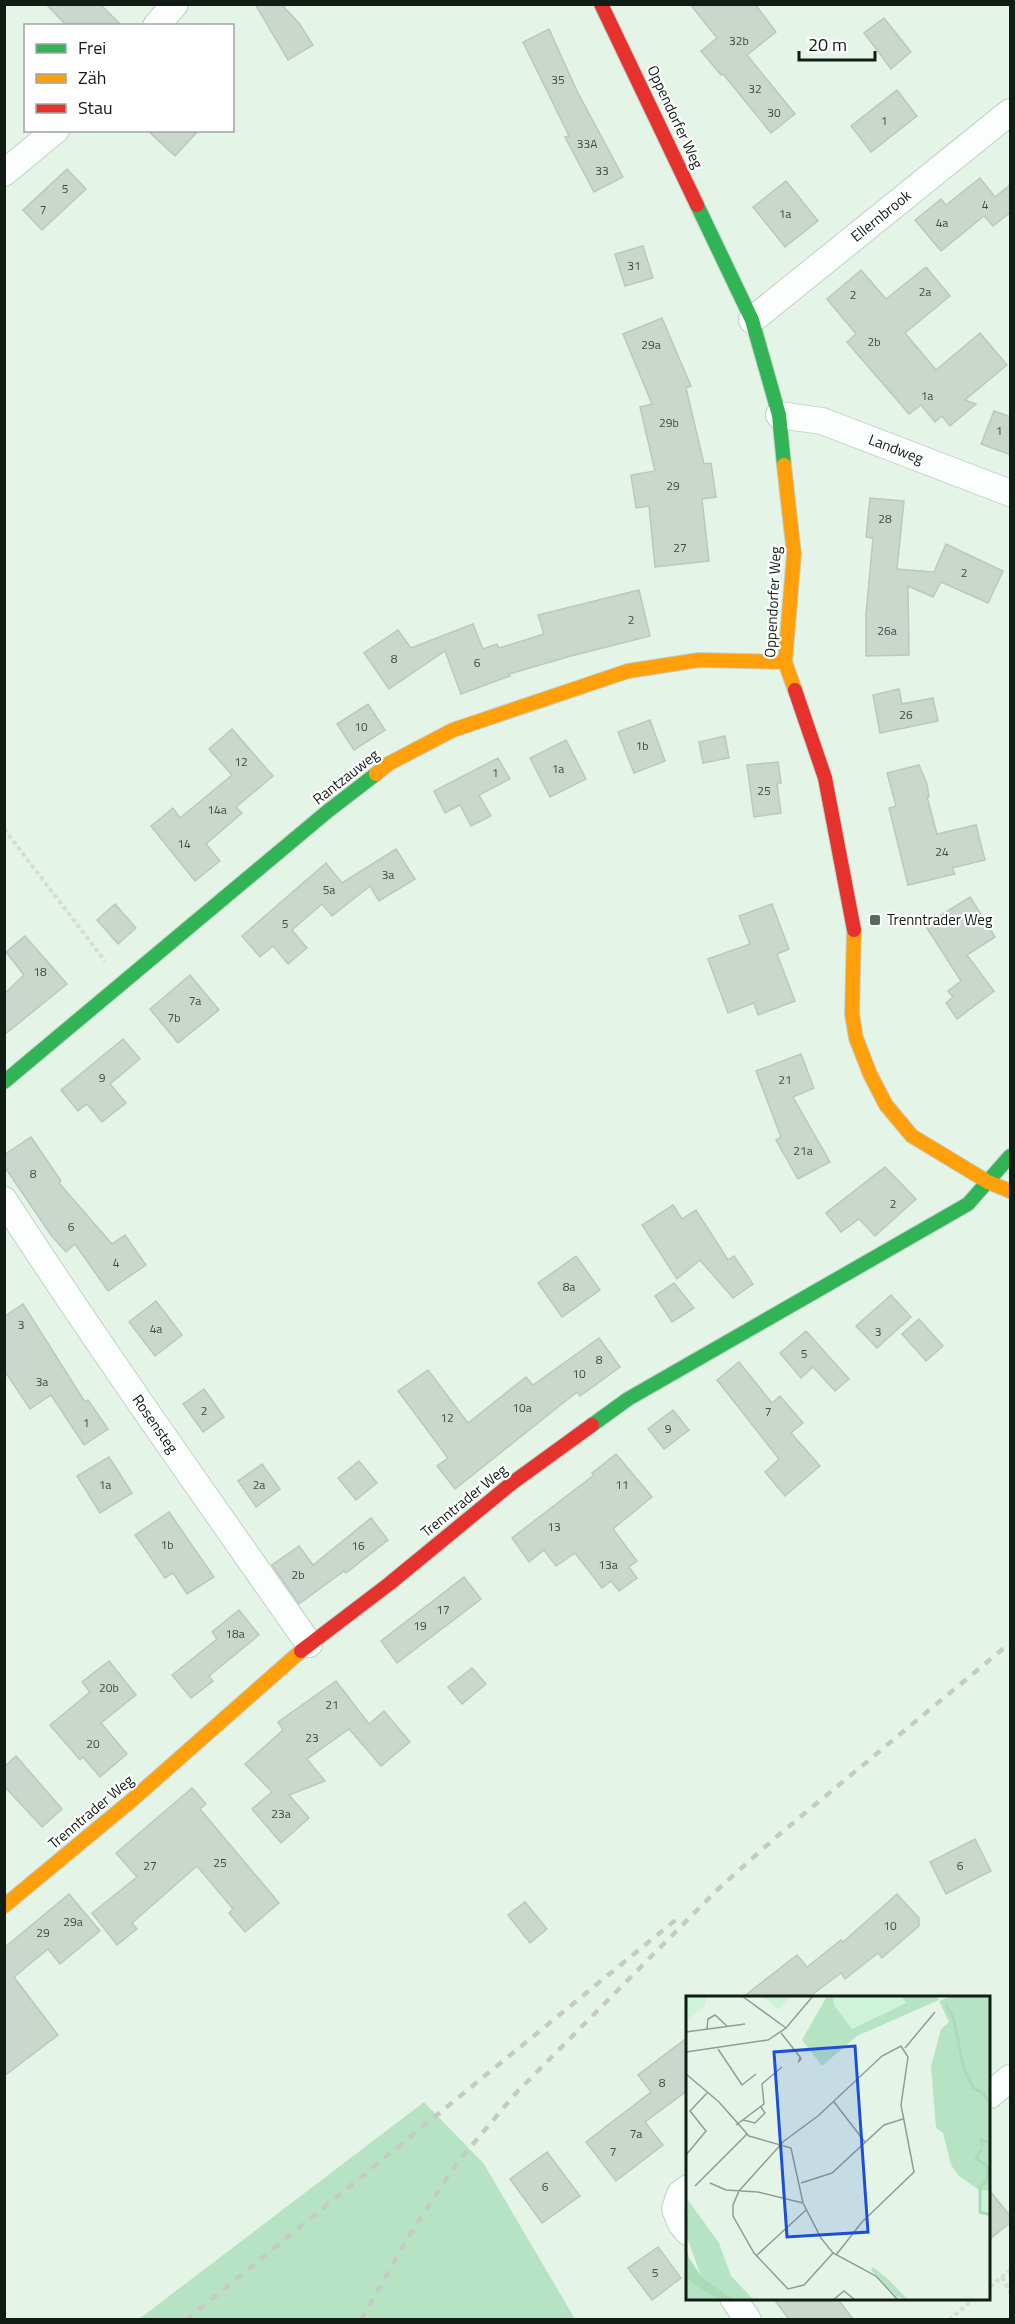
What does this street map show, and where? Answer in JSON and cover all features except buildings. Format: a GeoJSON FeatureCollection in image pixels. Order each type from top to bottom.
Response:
{"type":"FeatureCollection","features":[{"type":"Feature","properties":{"kind":"street"},"geometry":{"type":"LineString","coordinates":[[158,24],[176,4]]}},
{"type":"Feature","properties":{"kind":"street","name":"Oppendorfer Weg"},"geometry":{"type":"LineString","coordinates":[[601,4],[752,320],[779,415],[794,554],[785,662],[825,778],[854,923],[852,1014],[856,1038],[870,1074],[886,1105],[912,1136],[988,1182],[1011,1191]]}},
{"type":"Feature","properties":{"kind":"street","name":"Ellernbrook"},"geometry":{"type":"LineString","coordinates":[[752,320],[1011,112]]}},
{"type":"Feature","properties":{"kind":"street"},"geometry":{"type":"LineString","coordinates":[[4,173],[54,132]]}},
{"type":"Feature","properties":{"kind":"street","name":"Landweg"},"geometry":{"type":"LineString","coordinates":[[779,415],[822,420],[1011,492]]}},
{"type":"Feature","properties":{"kind":"street","name":"Rantzauweg"},"geometry":{"type":"LineString","coordinates":[[4,1082],[328,811],[388,764],[453,730],[628,671],[699,660],[785,662]]}},
{"type":"Feature","properties":{"kind":"street","name":"Trenntrader Weg"},"geometry":{"type":"LineString","coordinates":[[4,1906],[132,1800],[309,1644],[389,1584],[512,1483],[628,1399],[968,1204],[1011,1156]]}},
{"type":"Feature","properties":{"kind":"street","name":"Rosensteg"},"geometry":{"type":"LineString","coordinates":[[4,1200],[168,1443],[309,1644]]}},
{"type":"Feature","properties":{"kind":"street"},"geometry":{"type":"LineString","coordinates":[[991,2094],[1011,2078]]}},
{"type":"Feature","properties":{"kind":"street"},"geometry":{"type":"LineString","coordinates":[[686,2190],[680,2194],[675,2209],[686,2230]]}},
{"type":"Feature","properties":{"kind":"street"},"geometry":{"type":"LineString","coordinates":[[734,2300],[748,2319]]}},
{"type":"Feature","properties":{"kind":"path"},"geometry":{"type":"LineString","coordinates":[[4,829],[122,983]]}},
{"type":"Feature","properties":{"kind":"path"},"geometry":{"type":"LineString","coordinates":[[991,2286],[1011,2270]]}},
{"type":"Feature","properties":{"kind":"path"},"geometry":{"type":"LineString","coordinates":[[1002,2277],[1011,2292]]}},
{"type":"Feature","properties":{"kind":"path"},"geometry":{"type":"LineString","coordinates":[[949,2319],[973,2300]]}},
{"type":"Feature","properties":{"kind":"green space"},"geometry":{"type":"Polygon","coordinates":[[[424,2102],[484,2164],[575,2319],[139,2319],[424,2102]]]}},
{"type":"Feature","properties":{"kind":"railway"},"geometry":{"type":"LineString","coordinates":[[361,2320],[408,2237],[457,2163],[516,2093],[717,1890],[775,1838],[1010,1643]]}},
{"type":"Feature","properties":{"kind":"railway"},"geometry":{"type":"LineString","coordinates":[[186,2320],[678,1918]]}},
{"type":"Feature","properties":{"kind":"traffic: fast"},"geometry":{"type":"LineString","coordinates":[[697,205],[752,320],[779,415],[784,465]]}},
{"type":"Feature","properties":{"kind":"traffic: fast"},"geometry":{"type":"LineString","coordinates":[[4,1082],[328,811],[376,774]]}},
{"type":"Feature","properties":{"kind":"traffic: fast"},"geometry":{"type":"LineString","coordinates":[[592,1425],[628,1399],[968,1204],[1010,1156]]}},
{"type":"Feature","properties":{"kind":"traffic: slow"},"geometry":{"type":"LineString","coordinates":[[784,465],[794,554],[785,662],[795,690]]}},
{"type":"Feature","properties":{"kind":"traffic: slow"},"geometry":{"type":"LineString","coordinates":[[376,774],[388,764],[453,730],[628,671],[699,660],[785,662]]}},
{"type":"Feature","properties":{"kind":"traffic: slow"},"geometry":{"type":"LineString","coordinates":[[854,930],[852,1014],[856,1038],[870,1074],[886,1105],[912,1136],[988,1182],[1010,1191]]}},
{"type":"Feature","properties":{"kind":"traffic: slow"},"geometry":{"type":"LineString","coordinates":[[4,1906],[132,1800],[301,1651]]}},
{"type":"Feature","properties":{"kind":"traffic: jam"},"geometry":{"type":"LineString","coordinates":[[601,4],[697,205]]}},
{"type":"Feature","properties":{"kind":"traffic: jam"},"geometry":{"type":"LineString","coordinates":[[795,690],[825,778],[854,930]]}},
{"type":"Feature","properties":{"kind":"traffic: jam"},"geometry":{"type":"LineString","coordinates":[[301,1651],[389,1584],[512,1483],[592,1425]]}},
{"type":"Feature","properties":{"kind":"place","name":"Trenntrader Weg"},"geometry":{"type":"Point","coordinates":[875,920]}}]}
